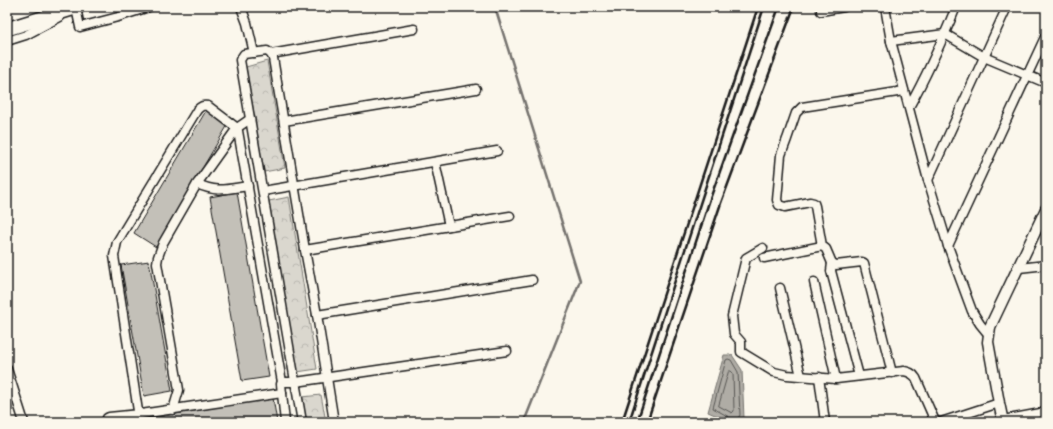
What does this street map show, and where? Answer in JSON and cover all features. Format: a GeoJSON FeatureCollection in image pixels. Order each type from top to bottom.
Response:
{"type":"FeatureCollection","features":[{"type":"Feature","properties":{"kind":"highway"},"geometry":{"type":"LineString","coordinates":[[7,29],[77,7]]}},
{"type":"Feature","properties":{"kind":"street"},"geometry":{"type":"LineString","coordinates":[[7,41],[26,35],[77,7],[80,27],[149,7]]}},
{"type":"Feature","properties":{"kind":"street"},"geometry":{"type":"LineString","coordinates":[[241,7],[247,23],[254,53]]}},
{"type":"Feature","properties":{"kind":"street"},"geometry":{"type":"LineString","coordinates":[[821,11],[844,7]]}},
{"type":"Feature","properties":{"kind":"street"},"geometry":{"type":"LineString","coordinates":[[885,7],[891,41],[904,91],[928,180],[948,246],[972,311],[989,335]]}},
{"type":"Feature","properties":{"kind":"street"},"geometry":{"type":"LineString","coordinates":[[909,107],[921,86],[956,7]]}},
{"type":"Feature","properties":{"kind":"street"},"geometry":{"type":"LineString","coordinates":[[928,180],[1008,7]]}},
{"type":"Feature","properties":{"kind":"street"},"geometry":{"type":"LineString","coordinates":[[271,54],[414,29]]}},
{"type":"Feature","properties":{"kind":"street"},"geometry":{"type":"LineString","coordinates":[[891,41],[945,34],[984,57],[1046,83]]}},
{"type":"Feature","properties":{"kind":"street"},"geometry":{"type":"LineString","coordinates":[[948,246],[1046,35]]}},
{"type":"Feature","properties":{"kind":"street"},"geometry":{"type":"LineString","coordinates":[[302,422],[240,60],[244,54],[267,51],[273,58],[334,422]]}},
{"type":"Feature","properties":{"kind":"street"},"geometry":{"type":"LineString","coordinates":[[284,121],[476,89]]}},
{"type":"Feature","properties":{"kind":"street"},"geometry":{"type":"LineString","coordinates":[[859,376],[831,271],[830,266],[832,263],[826,250],[822,246],[814,203],[810,202],[785,207],[779,204],[777,200],[780,155],[796,112],[802,107],[904,91]]}},
{"type":"Feature","properties":{"kind":"street"},"geometry":{"type":"LineString","coordinates":[[139,414],[114,256],[117,242],[201,106],[208,106],[237,128],[282,382],[280,384],[285,422]]}},
{"type":"Feature","properties":{"kind":"street"},"geometry":{"type":"LineString","coordinates":[[173,410],[180,390],[157,263],[158,257],[163,243],[197,184],[237,128],[250,120]]}},
{"type":"Feature","properties":{"kind":"street"},"geometry":{"type":"LineString","coordinates":[[263,191],[497,152]]}},
{"type":"Feature","properties":{"kind":"street"},"geometry":{"type":"LineString","coordinates":[[435,162],[449,226]]}},
{"type":"Feature","properties":{"kind":"street"},"geometry":{"type":"LineString","coordinates":[[197,184],[215,190],[248,186]]}},
{"type":"Feature","properties":{"kind":"street"},"geometry":{"type":"LineString","coordinates":[[1046,209],[990,327],[988,342],[1003,421],[1046,412]]}},
{"type":"Feature","properties":{"kind":"street"},"geometry":{"type":"LineString","coordinates":[[305,250],[510,216]]}},
{"type":"Feature","properties":{"kind":"street"},"geometry":{"type":"LineString","coordinates":[[764,258],[822,246]]}},
{"type":"Feature","properties":{"kind":"street"},"geometry":{"type":"LineString","coordinates":[[763,248],[746,258],[732,316],[734,334],[741,342],[741,352],[774,372],[780,374],[836,379],[904,371],[914,375],[934,419],[937,422]]}},
{"type":"Feature","properties":{"kind":"street"},"geometry":{"type":"LineString","coordinates":[[832,263],[836,265],[864,263],[892,373]]}},
{"type":"Feature","properties":{"kind":"street"},"geometry":{"type":"LineString","coordinates":[[1019,268],[1046,265]]}},
{"type":"Feature","properties":{"kind":"street"},"geometry":{"type":"LineString","coordinates":[[317,315],[532,280]]}},
{"type":"Feature","properties":{"kind":"street"},"geometry":{"type":"LineString","coordinates":[[814,282],[836,379]]}},
{"type":"Feature","properties":{"kind":"street"},"geometry":{"type":"LineString","coordinates":[[780,288],[801,376]]}},
{"type":"Feature","properties":{"kind":"street"},"geometry":{"type":"LineString","coordinates":[[282,382],[296,382],[507,351]]}},
{"type":"Feature","properties":{"kind":"street"},"geometry":{"type":"LineString","coordinates":[[7,368],[24,422]]}},
{"type":"Feature","properties":{"kind":"street"},"geometry":{"type":"LineString","coordinates":[[819,378],[825,422]]}},
{"type":"Feature","properties":{"kind":"street"},"geometry":{"type":"LineString","coordinates":[[106,422],[107,418],[109,417],[173,410],[282,393]]}},
{"type":"Feature","properties":{"kind":"street"},"geometry":{"type":"LineString","coordinates":[[941,422],[999,403]]}},
{"type":"Feature","properties":{"kind":"green space"},"geometry":{"type":"Polygon","coordinates":[[[267,61],[285,168],[264,172],[246,67],[267,61]]]}},
{"type":"Feature","properties":{"kind":"green space"},"geometry":{"type":"Polygon","coordinates":[[[289,197],[317,369],[297,372],[269,201],[289,197]]]}},
{"type":"Feature","properties":{"kind":"green space"},"geometry":{"type":"Polygon","coordinates":[[[321,395],[326,422],[306,422],[302,397],[321,395]]]}},
{"type":"Feature","properties":{"kind":"water"},"geometry":{"type":"Polygon","coordinates":[[[724,355],[732,355],[742,370],[744,419],[731,422],[708,412],[724,355]]]}},
{"type":"Feature","properties":{"kind":"building"},"geometry":{"type":"Polygon","coordinates":[[[207,109],[229,123],[156,247],[134,233],[207,109]]]}},
{"type":"Feature","properties":{"kind":"building"},"geometry":{"type":"Polygon","coordinates":[[[237,192],[269,377],[242,381],[210,197],[237,192]]]}},
{"type":"Feature","properties":{"kind":"building"},"geometry":{"type":"Polygon","coordinates":[[[149,261],[172,391],[144,396],[121,265],[149,261]]]}},
{"type":"Feature","properties":{"kind":"building"},"geometry":{"type":"Polygon","coordinates":[[[273,398],[277,422],[127,422],[273,398]]]}},
{"type":"Feature","properties":{"kind":"waterway"},"geometry":{"type":"LineString","coordinates":[[495,7],[580,281],[524,422]]}},
{"type":"Feature","properties":{"kind":"railway"},"geometry":{"type":"LineString","coordinates":[[622,422],[758,7]]}},
{"type":"Feature","properties":{"kind":"railway"},"geometry":{"type":"LineString","coordinates":[[629,422],[764,7]]}},
{"type":"Feature","properties":{"kind":"railway"},"geometry":{"type":"LineString","coordinates":[[637,422],[710,199],[779,7]]}},
{"type":"Feature","properties":{"kind":"railway"},"geometry":{"type":"LineString","coordinates":[[647,422],[721,203],[794,7]]}}]}
